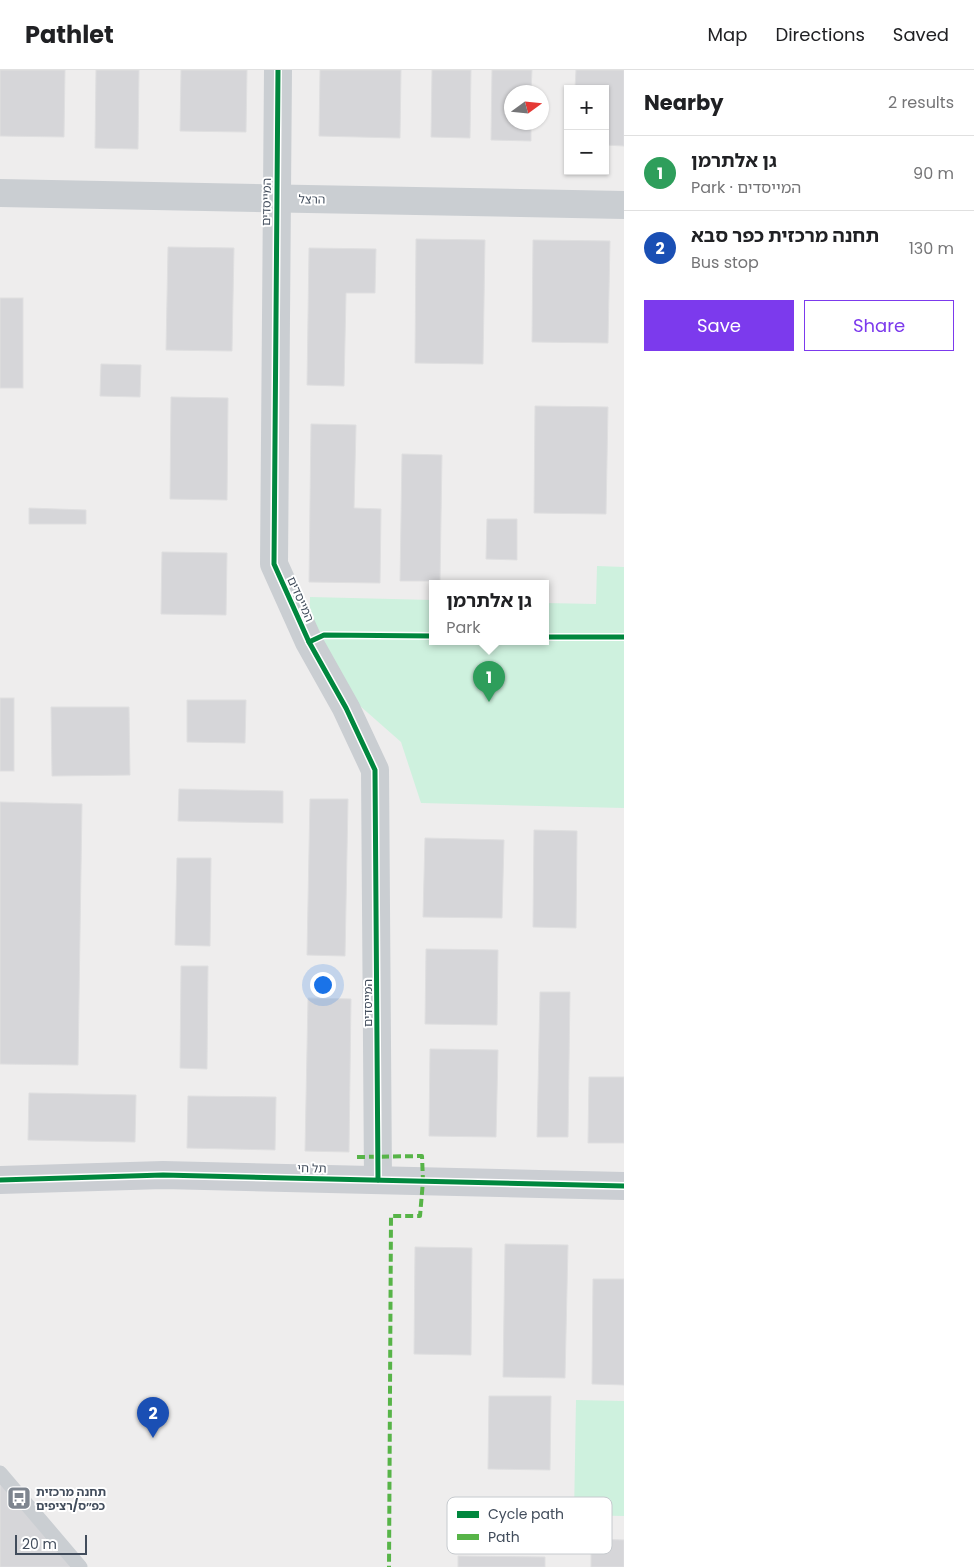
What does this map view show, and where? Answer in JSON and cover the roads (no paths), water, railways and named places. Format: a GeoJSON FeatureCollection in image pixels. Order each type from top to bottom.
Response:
{"type":"FeatureCollection","features":[{"type":"Feature","properties":{"kind":"street","name":"המייסדים"},"geometry":{"type":"LineString","coordinates":[[278,70],[274,564],[309,642],[346,708],[375,770],[378,1180]]}},
{"type":"Feature","properties":{"kind":"street","name":"הרצל"},"geometry":{"type":"LineString","coordinates":[[0,192],[624,205]]}},
{"type":"Feature","properties":{"kind":"street","name":"תל חי"},"geometry":{"type":"LineString","coordinates":[[0,1180],[162,1175],[624,1186]]}},
{"type":"Feature","properties":{"kind":"lane"},"geometry":{"type":"LineString","coordinates":[[0,1474],[80,1567]]}},
{"type":"Feature","properties":{"kind":"place","name":"גן אלתרמן"},"geometry":{"type":"Point","coordinates":[489,702]}},
{"type":"Feature","properties":{"kind":"place","name":"תחנה מרכזית כפר סבא"},"geometry":{"type":"Point","coordinates":[153,1438]}},
{"type":"Feature","properties":{"kind":"place","name":"תחנה מרכזית כפ״ס/רציפים"},"geometry":{"type":"Point","coordinates":[19,1498]}}]}
